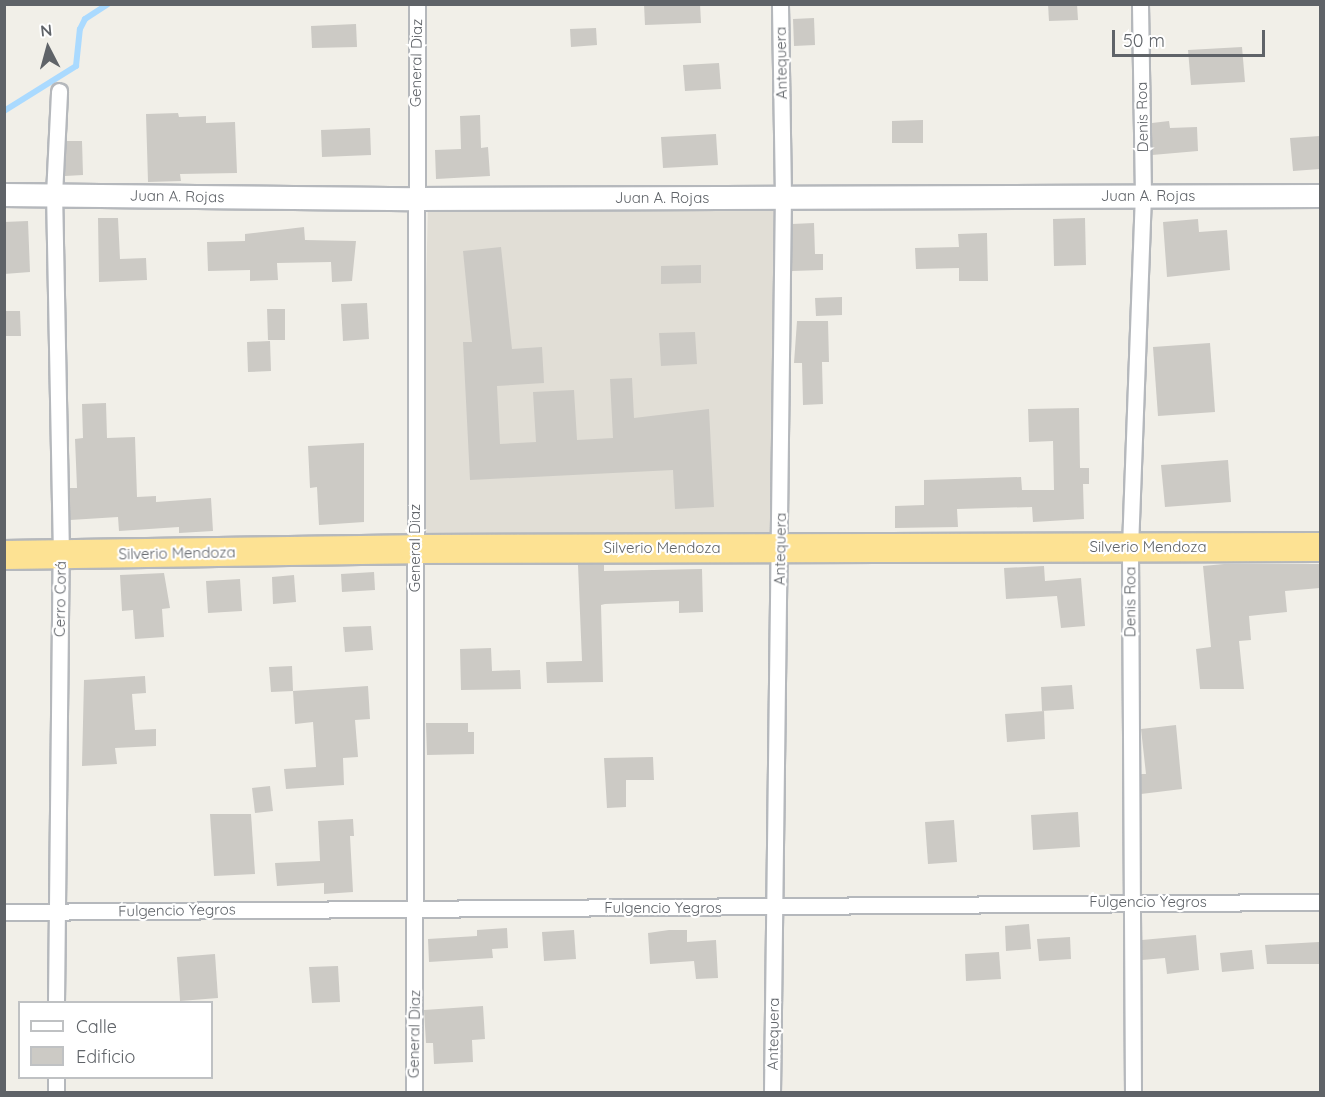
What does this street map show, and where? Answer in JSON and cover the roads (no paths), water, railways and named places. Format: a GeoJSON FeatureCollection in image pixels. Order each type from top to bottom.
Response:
{"type":"FeatureCollection","features":[{"type":"Feature","properties":{"kind":"highway","name":"Silverio Mendoza"},"geometry":{"type":"LineString","coordinates":[[4,555],[414,549],[1320,547]]}},
{"type":"Feature","properties":{"kind":"street","name":"General Diaz"},"geometry":{"type":"LineString","coordinates":[[414,1092],[416,908],[414,199],[417,4]]}},
{"type":"Feature","properties":{"kind":"street","name":"Antequera"},"geometry":{"type":"LineString","coordinates":[[772,1092],[783,197],[780,4]]}},
{"type":"Feature","properties":{"kind":"street","name":"Denis Roa"},"geometry":{"type":"LineString","coordinates":[[1132,1092],[1129,901],[1130,548],[1143,196],[1140,4]]}},
{"type":"Feature","properties":{"kind":"street","name":"Cerro Corá"},"geometry":{"type":"LineString","coordinates":[[57,1001],[61,555],[54,195],[60,91]]}},
{"type":"Feature","properties":{"kind":"street","name":"Juan A. Rojas"},"geometry":{"type":"LineString","coordinates":[[4,195],[414,199],[1320,196]]}},
{"type":"Feature","properties":{"kind":"street","name":"Fulgencio Yegros"},"geometry":{"type":"LineString","coordinates":[[4,912],[416,908],[776,909],[1129,901],[1320,902]]}},
{"type":"Feature","properties":{"kind":"waterway"},"geometry":{"type":"LineString","coordinates":[[4,111],[76,66],[80,29],[85,19],[108,4]]}}]}
